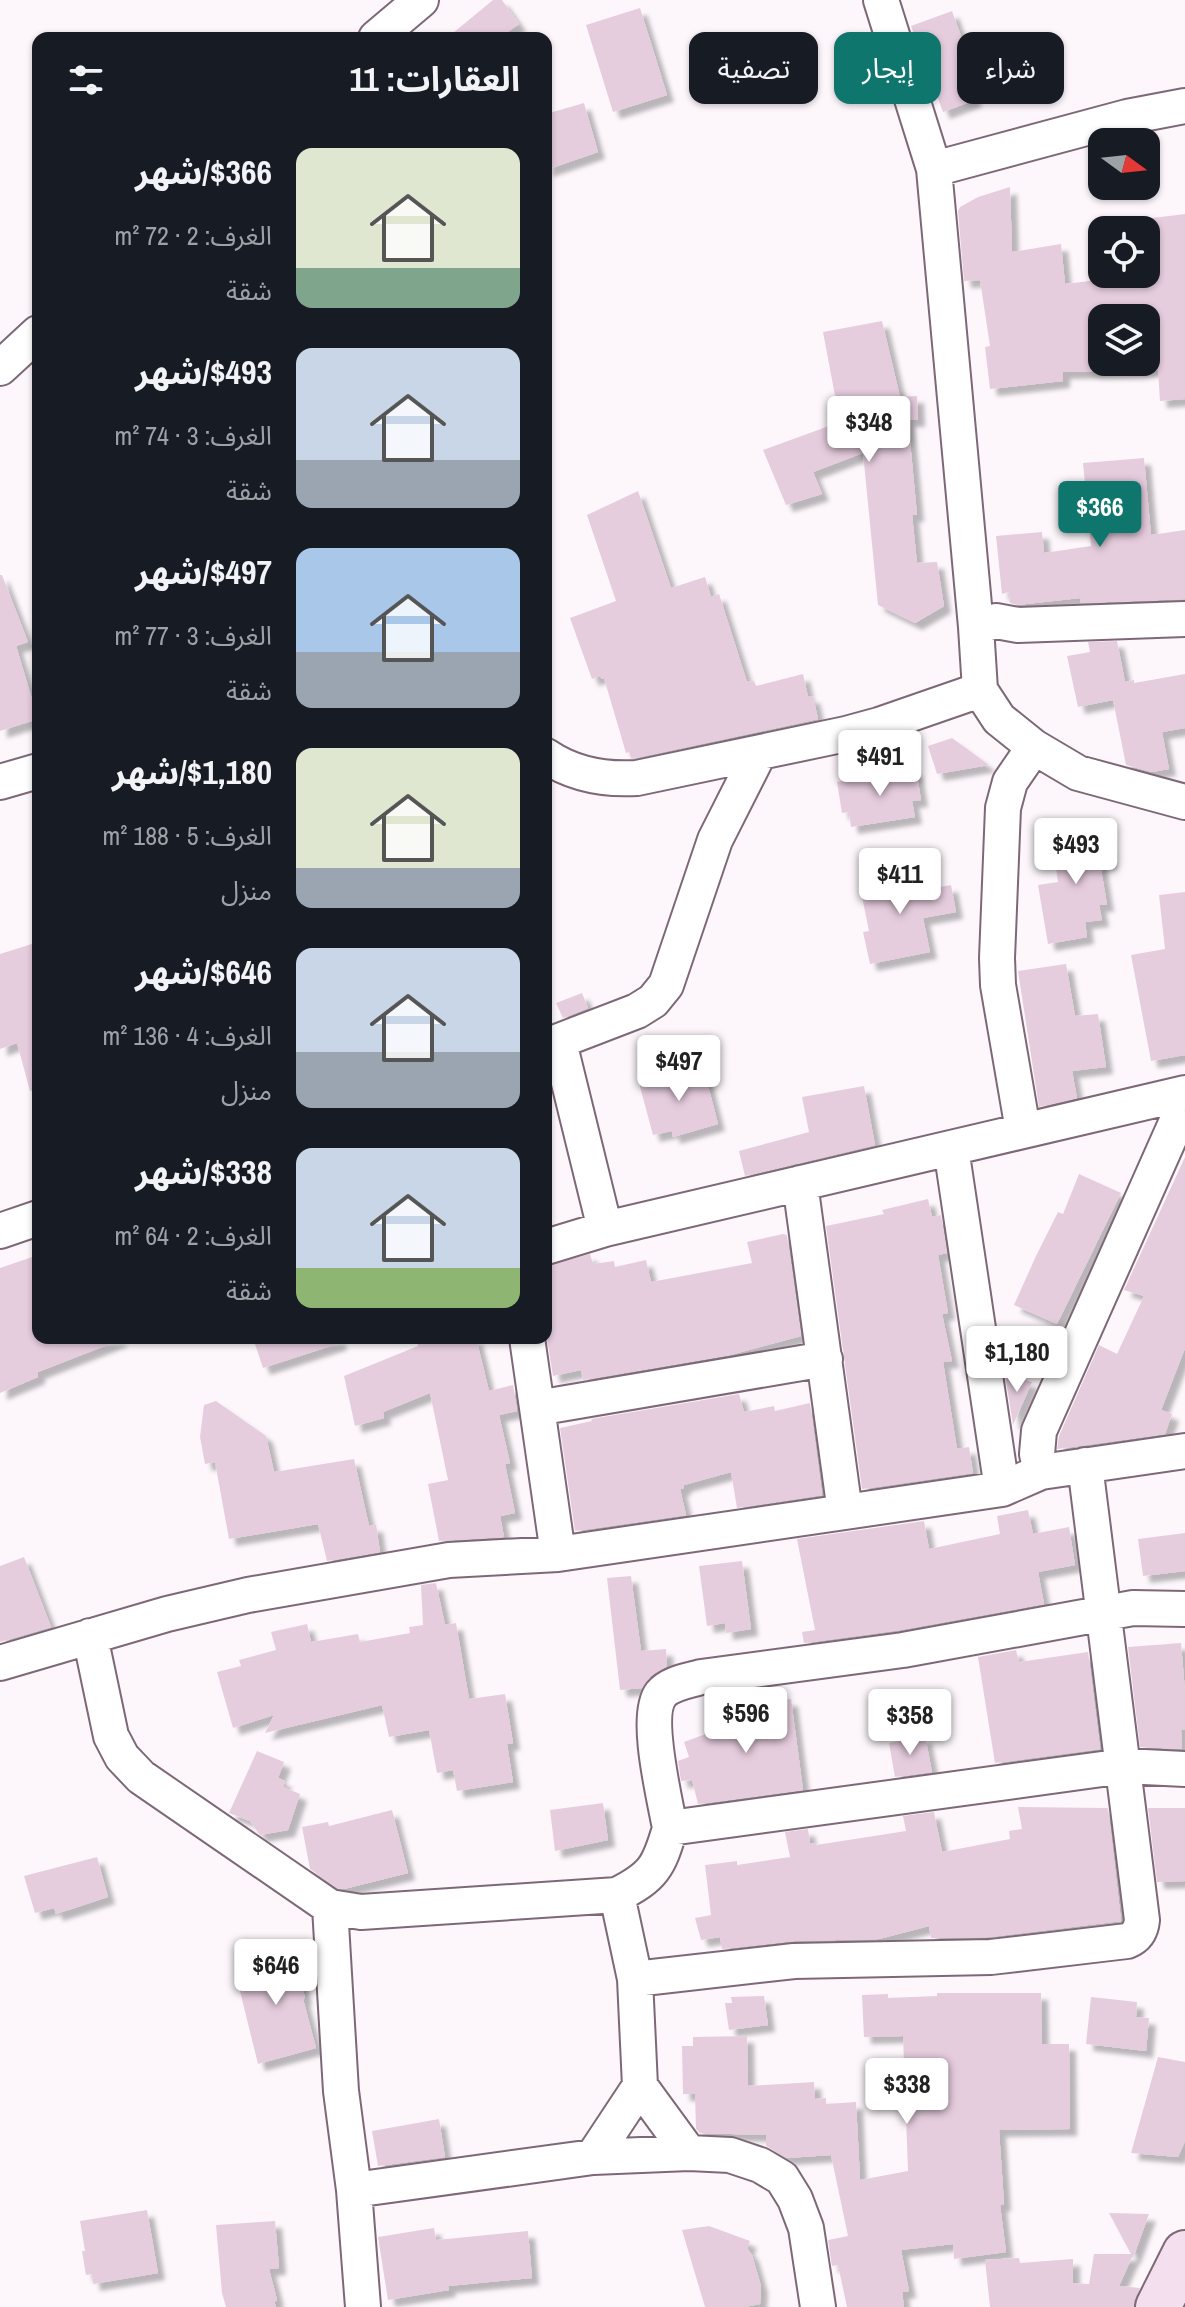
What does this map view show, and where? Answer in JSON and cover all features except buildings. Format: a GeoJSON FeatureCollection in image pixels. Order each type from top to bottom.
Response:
{"type":"FeatureCollection","features":[{"type":"Feature","properties":{"kind":"street"},"geometry":{"type":"LineString","coordinates":[[382,21],[421,0]]}},
{"type":"Feature","properties":{"kind":"street"},"geometry":{"type":"LineString","coordinates":[[881,0],[934,169],[980,690],[999,719],[1034,747],[1078,773],[1185,802]]}},
{"type":"Feature","properties":{"kind":"street"},"geometry":{"type":"LineString","coordinates":[[934,169],[1127,117],[1185,106]]}},
{"type":"Feature","properties":{"kind":"street"},"geometry":{"type":"LineString","coordinates":[[0,368],[32,339]]}},
{"type":"Feature","properties":{"kind":"street"},"geometry":{"type":"LineString","coordinates":[[976,627],[996,621],[1018,625],[1185,619]]}},
{"type":"Feature","properties":{"kind":"street"},"geometry":{"type":"LineString","coordinates":[[552,760],[568,769],[616,779],[637,778],[816,742],[879,725],[980,690]]}},
{"type":"Feature","properties":{"kind":"street"},"geometry":{"type":"LineString","coordinates":[[1023,1130],[998,985],[997,942],[1003,808],[1010,782],[1034,747]]}},
{"type":"Feature","properties":{"kind":"street"},"geometry":{"type":"LineString","coordinates":[[605,1229],[552,1044],[637,1011],[653,1001],[666,985],[715,840],[759,753]]}},
{"type":"Feature","properties":{"kind":"street"},"geometry":{"type":"LineString","coordinates":[[0,782],[32,773]]}},
{"type":"Feature","properties":{"kind":"street"},"geometry":{"type":"LineString","coordinates":[[552,1245],[605,1229],[1185,1093]]}},
{"type":"Feature","properties":{"kind":"street"},"geometry":{"type":"LineString","coordinates":[[1041,1472],[1037,1454],[1039,1431],[1044,1418],[1185,1103]]}},
{"type":"Feature","properties":{"kind":"street"},"geometry":{"type":"LineString","coordinates":[[951,1148],[1002,1489]]}},
{"type":"Feature","properties":{"kind":"street"},"geometry":{"type":"LineString","coordinates":[[800,1183],[845,1512]]}},
{"type":"Feature","properties":{"kind":"street"},"geometry":{"type":"LineString","coordinates":[[0,1231],[32,1220]]}},
{"type":"Feature","properties":{"kind":"street"},"geometry":{"type":"LineString","coordinates":[[528,1344],[558,1554]]}},
{"type":"Feature","properties":{"kind":"street"},"geometry":{"type":"LineString","coordinates":[[537,1408],[825,1359]]}},
{"type":"Feature","properties":{"kind":"street"},"geometry":{"type":"LineString","coordinates":[[0,1663],[208,1603],[248,1595],[449,1560],[558,1554],[1002,1489],[1041,1472],[1185,1451]]}},
{"type":"Feature","properties":{"kind":"street"},"geometry":{"type":"LineString","coordinates":[[635,1979],[794,1961],[991,1957],[1134,1938],[1142,1920],[1085,1465]]}},
{"type":"Feature","properties":{"kind":"street"},"geometry":{"type":"LineString","coordinates":[[90,1636],[111,1736],[122,1757],[141,1777],[330,1907],[361,1912],[617,1895],[641,1883],[656,1867],[670,1828],[653,1725],[655,1706],[662,1692],[672,1686],[701,1677],[903,1650],[1133,1608],[1185,1609]]}},
{"type":"Feature","properties":{"kind":"street"},"geometry":{"type":"LineString","coordinates":[[670,1828],[1124,1766],[1185,1769]]}},
{"type":"Feature","properties":{"kind":"street"},"geometry":{"type":"LineString","coordinates":[[617,1895],[635,1979],[640,2086],[689,2153]]}},
{"type":"Feature","properties":{"kind":"street"},"geometry":{"type":"LineString","coordinates":[[330,1907],[341,2091],[354,2190],[363,2307]]}},
{"type":"Feature","properties":{"kind":"street"},"geometry":{"type":"LineString","coordinates":[[593,2157],[640,2086]]}},
{"type":"Feature","properties":{"kind":"street"},"geometry":{"type":"LineString","coordinates":[[354,2190],[593,2157],[689,2153],[730,2155],[760,2165],[782,2178],[795,2199],[806,2228],[818,2307]]}},
{"type":"Feature","properties":{"kind":"street"},"geometry":{"type":"LineString","coordinates":[[1158,2307],[1185,2253]]}}]}
